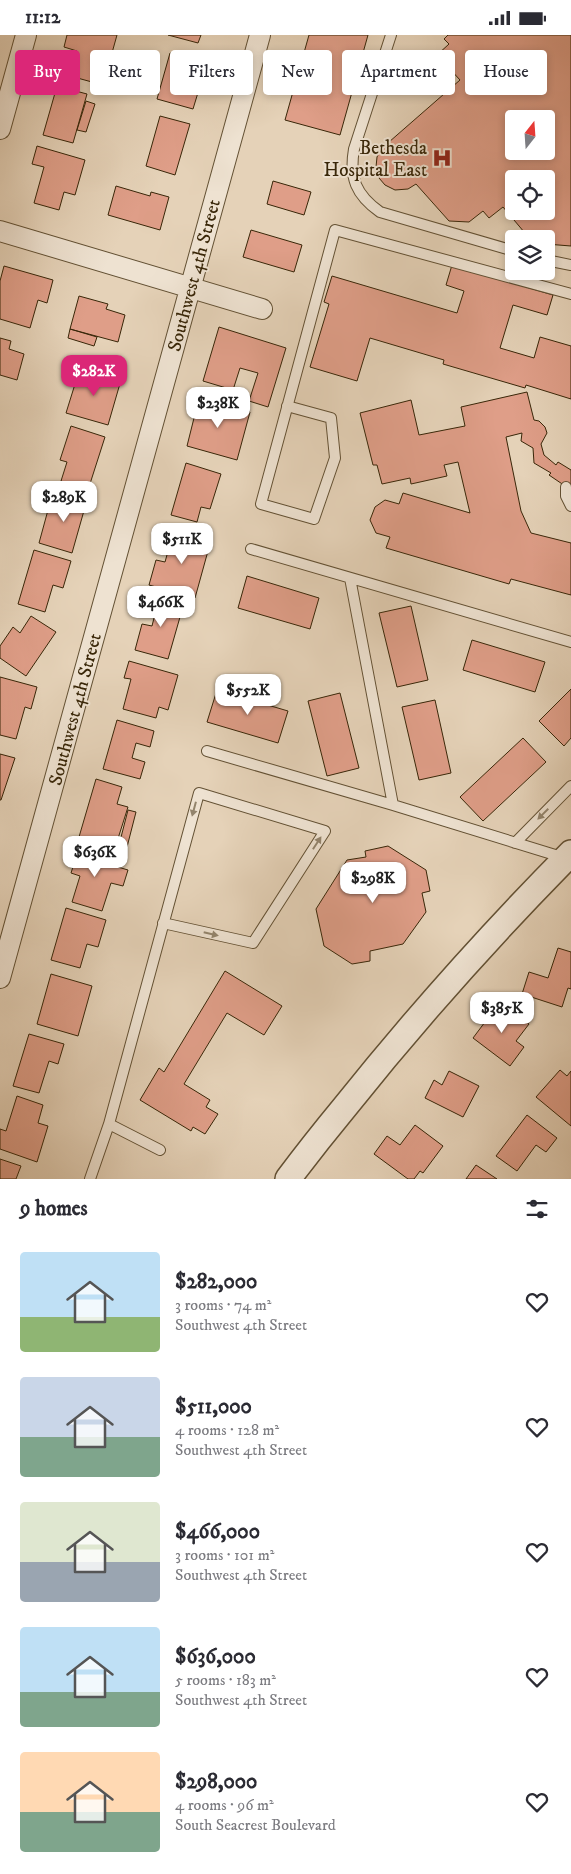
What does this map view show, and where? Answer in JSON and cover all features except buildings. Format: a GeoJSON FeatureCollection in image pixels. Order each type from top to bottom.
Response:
{"type":"FeatureCollection","features":[{"type":"Feature","properties":{"kind":"street"},"geometry":{"type":"LineString","coordinates":[[0,129],[26,35]]}},
{"type":"Feature","properties":{"kind":"street","name":"Southwest 4th Street"},"geometry":{"type":"LineString","coordinates":[[0,978],[260,35]]}},
{"type":"Feature","properties":{"kind":"street"},"geometry":{"type":"LineString","coordinates":[[0,231],[262,309]]}},
{"type":"Feature","properties":{"kind":"street"},"geometry":{"type":"LineString","coordinates":[[288,1179],[371,1073],[440,993],[532,892],[568,856]]}},
{"type":"Feature","properties":{"kind":"lane"},"geometry":{"type":"LineString","coordinates":[[391,35],[354,149],[352,163],[353,178],[359,192],[368,203],[380,212],[505,248]]}},
{"type":"Feature","properties":{"kind":"lane"},"geometry":{"type":"LineString","coordinates":[[287,406],[331,418],[335,457],[314,519],[261,505],[287,406],[335,230],[571,294]]}},
{"type":"Feature","properties":{"kind":"lane"},"geometry":{"type":"LineString","coordinates":[[555,262],[571,265]]}},
{"type":"Feature","properties":{"kind":"lane"},"geometry":{"type":"LineString","coordinates":[[566,487],[566,496],[571,506]]}},
{"type":"Feature","properties":{"kind":"lane"},"geometry":{"type":"LineString","coordinates":[[251,549],[571,642]]}},
{"type":"Feature","properties":{"kind":"lane"},"geometry":{"type":"LineString","coordinates":[[350,577],[393,805]]}},
{"type":"Feature","properties":{"kind":"lane"},"geometry":{"type":"LineString","coordinates":[[207,751],[515,843],[568,856]]}},
{"type":"Feature","properties":{"kind":"lane"},"geometry":{"type":"LineString","coordinates":[[515,843],[571,786]]}},
{"type":"Feature","properties":{"kind":"lane"},"geometry":{"type":"LineString","coordinates":[[90,1179],[109,1124],[163,923],[198,793],[325,831],[253,943],[163,923]]}},
{"type":"Feature","properties":{"kind":"lane"},"geometry":{"type":"LineString","coordinates":[[109,1124],[160,1150]]}},
{"type":"Feature","properties":{"kind":"place","name":"Bethesda Hospital East"},"geometry":{"type":"Point","coordinates":[442,158]}}]}
